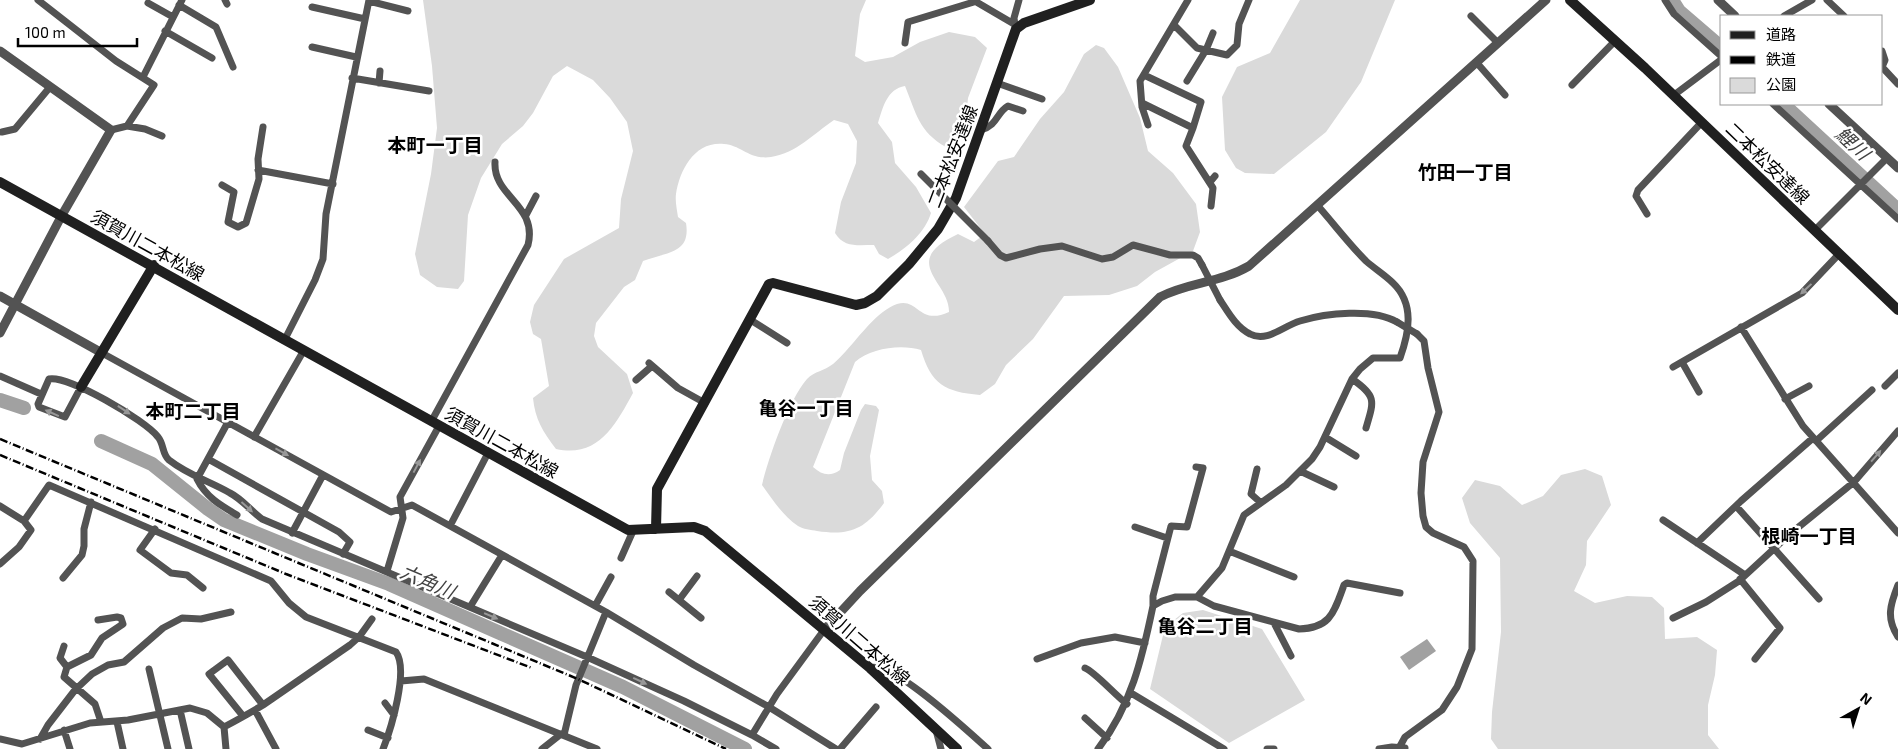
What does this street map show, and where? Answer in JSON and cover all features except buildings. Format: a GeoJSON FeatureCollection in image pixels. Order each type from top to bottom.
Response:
{"type":"FeatureCollection","features":[{"type":"Feature","properties":{"kind":"main road"},"geometry":{"type":"LineString","coordinates":[[1015,26],[1090,0]]}},
{"type":"Feature","properties":{"kind":"main road","name":"二本松安達線"},"geometry":{"type":"LineString","coordinates":[[1570,0],[1674,95],[1898,310]]}},
{"type":"Feature","properties":{"kind":"main road","name":"二本松安達線"},"geometry":{"type":"LineString","coordinates":[[656,529],[657,489],[767,287],[773,283],[851,305],[865,303],[877,296],[909,264],[945,219],[965,176],[1015,26]]}},
{"type":"Feature","properties":{"kind":"main road","name":"須賀川二本松線"},"geometry":{"type":"LineString","coordinates":[[0,182],[154,265],[600,516],[633,531],[694,527],[704,530],[870,668],[957,749]]}},
{"type":"Feature","properties":{"kind":"main road"},"geometry":{"type":"LineString","coordinates":[[81,387],[154,265]]}},
{"type":"Feature","properties":{"kind":"street"},"geometry":{"type":"LineString","coordinates":[[38,0],[116,61],[154,85],[127,126]]}},
{"type":"Feature","properties":{"kind":"street"},"geometry":{"type":"LineString","coordinates":[[285,339],[315,280],[323,259],[326,214],[356,56],[369,0],[408,11]]}},
{"type":"Feature","properties":{"kind":"street"},"geometry":{"type":"LineString","coordinates":[[905,43],[908,22],[974,1],[1015,26],[1019,0]]}},
{"type":"Feature","properties":{"kind":"street"},"geometry":{"type":"LineString","coordinates":[[1148,125],[1139,87],[1144,74],[1188,0]]}},
{"type":"Feature","properties":{"kind":"street"},"geometry":{"type":"LineString","coordinates":[[1174,25],[1191,45],[1227,55],[1232,52],[1236,45],[1239,24],[1249,0]]}},
{"type":"Feature","properties":{"kind":"street"},"geometry":{"type":"LineString","coordinates":[[752,735],[769,707],[824,630],[860,591],[1160,297],[1181,288],[1231,276],[1249,266],[1546,0]]}},
{"type":"Feature","properties":{"kind":"street"},"geometry":{"type":"LineString","coordinates":[[1666,0],[1674,14],[1720,56]]}},
{"type":"Feature","properties":{"kind":"street"},"geometry":{"type":"LineString","coordinates":[[1718,0],[1734,15]]}},
{"type":"Feature","properties":{"kind":"street"},"geometry":{"type":"LineString","coordinates":[[1786,15],[1812,0]]}},
{"type":"Feature","properties":{"kind":"street"},"geometry":{"type":"LineString","coordinates":[[1827,0],[1843,15]]}},
{"type":"Feature","properties":{"kind":"street"},"geometry":{"type":"LineString","coordinates":[[142,77],[181,1],[216,27],[233,67]]}},
{"type":"Feature","properties":{"kind":"street"},"geometry":{"type":"LineString","coordinates":[[148,3],[173,17]]}},
{"type":"Feature","properties":{"kind":"street"},"geometry":{"type":"LineString","coordinates":[[312,7],[365,18]]}},
{"type":"Feature","properties":{"kind":"street"},"geometry":{"type":"LineString","coordinates":[[1471,16],[1498,43]]}},
{"type":"Feature","properties":{"kind":"street"},"geometry":{"type":"LineString","coordinates":[[166,31],[212,58]]}},
{"type":"Feature","properties":{"kind":"street"},"geometry":{"type":"LineString","coordinates":[[1187,81],[1206,50],[1213,33]]}},
{"type":"Feature","properties":{"kind":"street"},"geometry":{"type":"LineString","coordinates":[[1572,85],[1615,41]]}},
{"type":"Feature","properties":{"kind":"street"},"geometry":{"type":"LineString","coordinates":[[312,47],[356,56]]}},
{"type":"Feature","properties":{"kind":"street"},"geometry":{"type":"LineString","coordinates":[[0,51],[111,130]]}},
{"type":"Feature","properties":{"kind":"street"},"geometry":{"type":"LineString","coordinates":[[1674,95],[1720,60]]}},
{"type":"Feature","properties":{"kind":"street"},"geometry":{"type":"LineString","coordinates":[[1477,62],[1505,95]]}},
{"type":"Feature","properties":{"kind":"street"},"geometry":{"type":"LineString","coordinates":[[1883,68],[1898,84]]}},
{"type":"Feature","properties":{"kind":"street"},"geometry":{"type":"LineString","coordinates":[[379,83],[380,71]]}},
{"type":"Feature","properties":{"kind":"street"},"geometry":{"type":"LineString","coordinates":[[1144,74],[1201,102],[1186,146],[1187,150],[1212,179],[1211,206]]}},
{"type":"Feature","properties":{"kind":"street"},"geometry":{"type":"LineString","coordinates":[[352,78],[429,91]]}},
{"type":"Feature","properties":{"kind":"street"},"geometry":{"type":"LineString","coordinates":[[997,83],[1042,100]]}},
{"type":"Feature","properties":{"kind":"street"},"geometry":{"type":"LineString","coordinates":[[2,132],[15,129],[50,87]]}},
{"type":"Feature","properties":{"kind":"street"},"geometry":{"type":"LineString","coordinates":[[1142,104],[1193,128]]}},
{"type":"Feature","properties":{"kind":"street"},"geometry":{"type":"LineString","coordinates":[[1774,105],[1898,219]]}},
{"type":"Feature","properties":{"kind":"street"},"geometry":{"type":"LineString","coordinates":[[1814,230],[1869,175],[1894,161],[1830,105]]}},
{"type":"Feature","properties":{"kind":"street"},"geometry":{"type":"LineString","coordinates":[[981,130],[996,122],[1008,106],[1023,111]]}},
{"type":"Feature","properties":{"kind":"street"},"geometry":{"type":"LineString","coordinates":[[1647,214],[1636,196],[1638,190],[1702,122]]}},
{"type":"Feature","properties":{"kind":"street"},"geometry":{"type":"LineString","coordinates":[[0,333],[62,215],[111,130],[127,126],[145,129],[162,136]]}},
{"type":"Feature","properties":{"kind":"street"},"geometry":{"type":"LineString","coordinates":[[222,185],[234,192],[228,222],[233,226],[243,226],[246,223],[259,179],[258,147],[263,126]]}},
{"type":"Feature","properties":{"kind":"street"},"geometry":{"type":"LineString","coordinates":[[386,571],[403,518],[400,497],[435,424],[528,245],[530,225],[526,215],[501,185],[496,176],[495,162]]}},
{"type":"Feature","properties":{"kind":"street"},"geometry":{"type":"LineString","coordinates":[[258,170],[333,184]]}},
{"type":"Feature","properties":{"kind":"street"},"geometry":{"type":"LineString","coordinates":[[922,174],[1000,255],[1006,258],[1040,249],[1062,246],[1102,259],[1113,257],[1133,245],[1170,255],[1193,256],[1202,265],[1220,300],[1233,320],[1250,334],[1261,337],[1270,335],[1299,321],[1331,315],[1379,314],[1397,322],[1417,334],[1424,341],[1428,368],[1439,412],[1423,462],[1421,493],[1423,516],[1426,527],[1433,533],[1464,546],[1472,558],[1472,649],[1457,687],[1442,710],[1405,737],[1402,748],[1379,749]]}},
{"type":"Feature","properties":{"kind":"street"},"geometry":{"type":"LineString","coordinates":[[526,215],[536,196]]}},
{"type":"Feature","properties":{"kind":"street"},"geometry":{"type":"LineString","coordinates":[[1197,597],[1219,573],[1244,515],[1286,485],[1312,459],[1325,437],[1352,379],[1365,363],[1373,358],[1400,358],[1408,335],[1409,317],[1405,301],[1394,284],[1365,260],[1318,206]]}},
{"type":"Feature","properties":{"kind":"street"},"geometry":{"type":"LineString","coordinates":[[1673,367],[1802,293],[1839,254]]}},
{"type":"Feature","properties":{"kind":"street"},"geometry":{"type":"LineString","coordinates":[[0,296],[391,512],[412,505],[606,612],[694,666],[769,707],[836,749]]}},
{"type":"Feature","properties":{"kind":"street"},"geometry":{"type":"LineString","coordinates":[[749,319],[787,343]]}},
{"type":"Feature","properties":{"kind":"street"},"geometry":{"type":"LineString","coordinates":[[1741,327],[1785,400],[1815,440],[1898,533]]}},
{"type":"Feature","properties":{"kind":"street"},"geometry":{"type":"LineString","coordinates":[[254,437],[304,350]]}},
{"type":"Feature","properties":{"kind":"street"},"geometry":{"type":"LineString","coordinates":[[1682,362],[1700,392]]}},
{"type":"Feature","properties":{"kind":"street"},"geometry":{"type":"LineString","coordinates":[[636,380],[650,365],[678,388],[705,403]]}},
{"type":"Feature","properties":{"kind":"street"},"geometry":{"type":"LineString","coordinates":[[1885,386],[1898,373]]}},
{"type":"Feature","properties":{"kind":"street"},"geometry":{"type":"LineString","coordinates":[[0,376],[41,394]]}},
{"type":"Feature","properties":{"kind":"street"},"geometry":{"type":"LineString","coordinates":[[81,387],[65,417],[39,407],[41,394],[47,381],[52,378],[81,387],[115,403],[152,430],[161,441],[166,458],[197,478],[231,493],[262,520],[587,657],[684,701],[776,749]]}},
{"type":"Feature","properties":{"kind":"street"},"geometry":{"type":"LineString","coordinates":[[1352,379],[1367,390],[1372,398],[1373,404],[1366,428]]}},
{"type":"Feature","properties":{"kind":"street"},"geometry":{"type":"LineString","coordinates":[[1785,400],[1808,386]]}},
{"type":"Feature","properties":{"kind":"street"},"geometry":{"type":"LineString","coordinates":[[1697,543],[1736,506],[1872,390]]}},
{"type":"Feature","properties":{"kind":"street"},"geometry":{"type":"LineString","coordinates":[[197,478],[228,422]]}},
{"type":"Feature","properties":{"kind":"street"},"geometry":{"type":"LineString","coordinates":[[1674,618],[1706,602],[1743,577],[1854,482],[1898,431]]}},
{"type":"Feature","properties":{"kind":"street"},"geometry":{"type":"LineString","coordinates":[[1325,437],[1356,456]]}},
{"type":"Feature","properties":{"kind":"street"},"geometry":{"type":"LineString","coordinates":[[450,526],[488,453]]}},
{"type":"Feature","properties":{"kind":"street"},"geometry":{"type":"LineString","coordinates":[[208,459],[339,532],[350,542],[344,554]]}},
{"type":"Feature","properties":{"kind":"street"},"geometry":{"type":"LineString","coordinates":[[1099,748],[1107,738],[1130,693],[1145,643],[1153,606],[1153,596],[1167,538],[1173,525],[1187,528],[1203,468],[1196,467]]}},
{"type":"Feature","properties":{"kind":"street"},"geometry":{"type":"LineString","coordinates":[[1258,468],[1251,494],[1260,502]]}},
{"type":"Feature","properties":{"kind":"street"},"geometry":{"type":"LineString","coordinates":[[1300,471],[1334,487]]}},
{"type":"Feature","properties":{"kind":"street"},"geometry":{"type":"LineString","coordinates":[[292,533],[323,475]]}},
{"type":"Feature","properties":{"kind":"street"},"geometry":{"type":"LineString","coordinates":[[197,478],[211,498],[237,515]]}},
{"type":"Feature","properties":{"kind":"street"},"geometry":{"type":"LineString","coordinates":[[24,522],[50,485],[272,581],[289,603],[306,617],[398,654],[400,681],[394,715],[384,749]]}},
{"type":"Feature","properties":{"kind":"street"},"geometry":{"type":"LineString","coordinates":[[63,578],[82,555],[84,529],[91,502]]}},
{"type":"Feature","properties":{"kind":"street"},"geometry":{"type":"LineString","coordinates":[[0,506],[24,522],[31,530],[19,547],[0,564]]}},
{"type":"Feature","properties":{"kind":"street"},"geometry":{"type":"LineString","coordinates":[[1736,506],[1819,599]]}},
{"type":"Feature","properties":{"kind":"street"},"geometry":{"type":"LineString","coordinates":[[1663,520],[1743,577],[1780,628],[1755,658]]}},
{"type":"Feature","properties":{"kind":"street"},"geometry":{"type":"LineString","coordinates":[[1135,527],[1167,538]]}},
{"type":"Feature","properties":{"kind":"street"},"geometry":{"type":"LineString","coordinates":[[155,529],[140,550],[171,573],[187,575],[203,588]]}},
{"type":"Feature","properties":{"kind":"street"},"geometry":{"type":"LineString","coordinates":[[621,558],[633,531]]}},
{"type":"Feature","properties":{"kind":"street"},"geometry":{"type":"LineString","coordinates":[[1228,551],[1294,577]]}},
{"type":"Feature","properties":{"kind":"street"},"geometry":{"type":"LineString","coordinates":[[470,607],[502,555]]}},
{"type":"Feature","properties":{"kind":"street"},"geometry":{"type":"LineString","coordinates":[[679,600],[697,576]]}},
{"type":"Feature","properties":{"kind":"street"},"geometry":{"type":"LineString","coordinates":[[595,606],[611,577]]}},
{"type":"Feature","properties":{"kind":"street"},"geometry":{"type":"LineString","coordinates":[[1153,606],[1175,597],[1197,597],[1214,606],[1274,623],[1298,629],[1311,629],[1322,624],[1334,613],[1344,585],[1347,583],[1374,590],[1400,592]]}},
{"type":"Feature","properties":{"kind":"street"},"geometry":{"type":"LineString","coordinates":[[1898,585],[1890,604],[1889,618],[1898,638]]}},
{"type":"Feature","properties":{"kind":"street"},"geometry":{"type":"LineString","coordinates":[[669,592],[701,618]]}},
{"type":"Feature","properties":{"kind":"street"},"geometry":{"type":"LineString","coordinates":[[40,739],[48,725],[77,688],[100,669],[130,659],[170,624],[182,618],[201,619],[232,612]]}},
{"type":"Feature","properties":{"kind":"street"},"geometry":{"type":"LineString","coordinates":[[542,749],[562,734],[575,690],[606,612]]}},
{"type":"Feature","properties":{"kind":"street"},"geometry":{"type":"LineString","coordinates":[[98,620],[117,617],[121,618],[123,624],[102,638],[91,655],[68,667],[64,677],[95,704],[101,722]]}},
{"type":"Feature","properties":{"kind":"street"},"geometry":{"type":"LineString","coordinates":[[224,727],[263,705],[359,637],[372,619]]}},
{"type":"Feature","properties":{"kind":"street"},"geometry":{"type":"LineString","coordinates":[[1274,623],[1291,656]]}},
{"type":"Feature","properties":{"kind":"street"},"geometry":{"type":"LineString","coordinates":[[1037,658],[1081,643],[1115,636],[1145,643]]}},
{"type":"Feature","properties":{"kind":"street"},"geometry":{"type":"LineString","coordinates":[[64,646],[60,658],[68,667]]}},
{"type":"Feature","properties":{"kind":"street"},"geometry":{"type":"LineString","coordinates":[[243,716],[209,674],[228,660],[263,705]]}},
{"type":"Feature","properties":{"kind":"street"},"geometry":{"type":"LineString","coordinates":[[870,668],[874,666],[881,668],[915,688],[988,749]]}},
{"type":"Feature","properties":{"kind":"street"},"geometry":{"type":"LineString","coordinates":[[1085,668],[1094,672],[1108,689],[1126,704]]}},
{"type":"Feature","properties":{"kind":"street"},"geometry":{"type":"LineString","coordinates":[[148,670],[168,749]]}},
{"type":"Feature","properties":{"kind":"street"},"geometry":{"type":"LineString","coordinates":[[400,681],[424,679],[597,749]]}},
{"type":"Feature","properties":{"kind":"street"},"geometry":{"type":"LineString","coordinates":[[1130,693],[1222,749]]}},
{"type":"Feature","properties":{"kind":"street"},"geometry":{"type":"LineString","coordinates":[[386,703],[394,715]]}},
{"type":"Feature","properties":{"kind":"street"},"geometry":{"type":"LineString","coordinates":[[840,749],[876,707]]}},
{"type":"Feature","properties":{"kind":"street"},"geometry":{"type":"LineString","coordinates":[[180,710],[189,749]]}},
{"type":"Feature","properties":{"kind":"street"},"geometry":{"type":"LineString","coordinates":[[0,739],[23,747],[64,730],[101,722],[117,722],[180,710],[199,710],[224,727]]}},
{"type":"Feature","properties":{"kind":"street"},"geometry":{"type":"LineString","coordinates":[[255,710],[276,749]]}},
{"type":"Feature","properties":{"kind":"street"},"geometry":{"type":"LineString","coordinates":[[1084,718],[1107,738]]}},
{"type":"Feature","properties":{"kind":"street"},"geometry":{"type":"LineString","coordinates":[[117,722],[123,749]]}},
{"type":"Feature","properties":{"kind":"street"},"geometry":{"type":"LineString","coordinates":[[224,727],[226,749]]}},
{"type":"Feature","properties":{"kind":"street"},"geometry":{"type":"LineString","coordinates":[[64,730],[70,749]]}},
{"type":"Feature","properties":{"kind":"street"},"geometry":{"type":"LineString","coordinates":[[368,730],[388,738]]}},
{"type":"Feature","properties":{"kind":"street"},"geometry":{"type":"LineString","coordinates":[[936,730],[941,749]]}},
{"type":"Feature","properties":{"kind":"street"},"geometry":{"type":"LineString","coordinates":[[1099,748],[1108,749]]}},
{"type":"Feature","properties":{"kind":"street"},"geometry":{"type":"LineString","coordinates":[[1267,749],[1274,749]]}},
{"type":"Feature","properties":{"kind":"green space"},"geometry":{"type":"Polygon","coordinates":[[[423,0],[866,0],[860,14],[855,56],[865,62],[893,57],[920,42],[949,32],[975,37],[987,48],[968,98],[965,127],[959,141],[946,147],[930,135],[920,121],[905,86],[894,91],[884,105],[878,123],[892,142],[895,163],[916,187],[931,213],[920,234],[888,259],[879,254],[874,245],[847,243],[835,233],[841,202],[856,163],[857,141],[848,124],[834,120],[789,152],[771,157],[757,156],[724,144],[714,144],[697,152],[685,166],[676,194],[678,217],[686,223],[687,233],[685,241],[675,250],[643,261],[635,280],[624,287],[596,323],[594,336],[598,347],[627,374],[633,393],[612,428],[604,437],[583,449],[571,451],[556,449],[538,419],[533,398],[549,386],[541,339],[533,334],[530,322],[534,305],[564,259],[619,228],[621,199],[633,151],[627,122],[610,98],[593,80],[567,66],[553,76],[533,113],[523,126],[502,144],[481,178],[468,215],[464,281],[458,289],[437,287],[420,275],[415,254],[431,174],[437,128],[432,66],[423,0]]]}},
{"type":"Feature","properties":{"kind":"green space"},"geometry":{"type":"Polygon","coordinates":[[[1300,0],[1395,0],[1361,82],[1326,132],[1274,174],[1245,173],[1236,168],[1225,150],[1222,97],[1237,67],[1270,53],[1300,0]]]}},
{"type":"Feature","properties":{"kind":"green space"},"geometry":{"type":"Polygon","coordinates":[[[1096,45],[1104,48],[1118,67],[1140,118],[1148,151],[1173,173],[1196,204],[1200,232],[1193,251],[1155,272],[1137,286],[1109,295],[1064,296],[1033,339],[1006,365],[995,384],[980,395],[957,391],[941,384],[930,371],[921,350],[904,347],[886,348],[862,357],[855,362],[813,467],[826,474],[833,474],[840,470],[844,453],[861,410],[865,404],[876,406],[879,410],[870,456],[872,480],[882,491],[884,503],[870,519],[856,529],[829,532],[798,526],[782,512],[762,485],[786,414],[800,388],[810,376],[835,362],[869,324],[890,307],[897,304],[910,304],[931,316],[949,312],[947,301],[931,272],[929,263],[931,254],[940,244],[958,234],[974,242],[985,234],[964,207],[998,161],[1014,157],[1040,119],[1064,92],[1084,54],[1096,45]]]}},
{"type":"Feature","properties":{"kind":"green space"},"geometry":{"type":"Polygon","coordinates":[[[1585,469],[1602,476],[1611,505],[1587,541],[1586,565],[1574,591],[1595,603],[1627,596],[1652,597],[1664,608],[1665,639],[1697,637],[1717,650],[1715,675],[1708,705],[1708,735],[1719,749],[1498,749],[1491,739],[1492,712],[1501,632],[1500,558],[1470,523],[1462,498],[1475,480],[1500,486],[1522,505],[1543,496],[1561,475],[1585,469]]]}},
{"type":"Feature","properties":{"kind":"green space"},"geometry":{"type":"Polygon","coordinates":[[[1203,610],[1262,629],[1305,700],[1229,743],[1150,689],[1165,627],[1183,613],[1203,610]]]}},
{"type":"Feature","properties":{"kind":"shaded area"},"geometry":{"type":"Polygon","coordinates":[[[1427,639],[1436,651],[1409,670],[1400,657],[1427,639]]]}},
{"type":"Feature","properties":{"kind":"waterway","name":"鯉川"},"geometry":{"type":"LineString","coordinates":[[1672,0],[1679,11],[1720,46]]}},
{"type":"Feature","properties":{"kind":"waterway","name":"鯉川"},"geometry":{"type":"LineString","coordinates":[[1784,105],[1898,210]]}},
{"type":"Feature","properties":{"kind":"waterway","name":"六角川"},"geometry":{"type":"LineString","coordinates":[[0,400],[24,408]]}},
{"type":"Feature","properties":{"kind":"waterway","name":"六角川"},"geometry":{"type":"LineString","coordinates":[[101,441],[152,464],[224,520],[307,554],[389,584],[623,687],[745,749]]}},
{"type":"Feature","properties":{"kind":"railway"},"geometry":{"type":"LineString","coordinates":[[0,439],[578,679],[726,749]]}},
{"type":"Feature","properties":{"kind":"railway"},"geometry":{"type":"LineString","coordinates":[[0,455],[286,574],[532,668]]}},
{"type":"Feature","properties":{"kind":"district","name":"本町一丁目"},"geometry":{"type":"Point","coordinates":[435,144]}},
{"type":"Feature","properties":{"kind":"district","name":"竹田一丁目"},"geometry":{"type":"Point","coordinates":[1465,171]}},
{"type":"Feature","properties":{"kind":"district","name":"亀谷一丁目"},"geometry":{"type":"Point","coordinates":[806,407]}},
{"type":"Feature","properties":{"kind":"district","name":"本町二丁目"},"geometry":{"type":"Point","coordinates":[193,410]}},
{"type":"Feature","properties":{"kind":"district","name":"根崎一丁目"},"geometry":{"type":"Point","coordinates":[1809,535]}},
{"type":"Feature","properties":{"kind":"district","name":"亀谷二丁目"},"geometry":{"type":"Point","coordinates":[1205,625]}}]}
